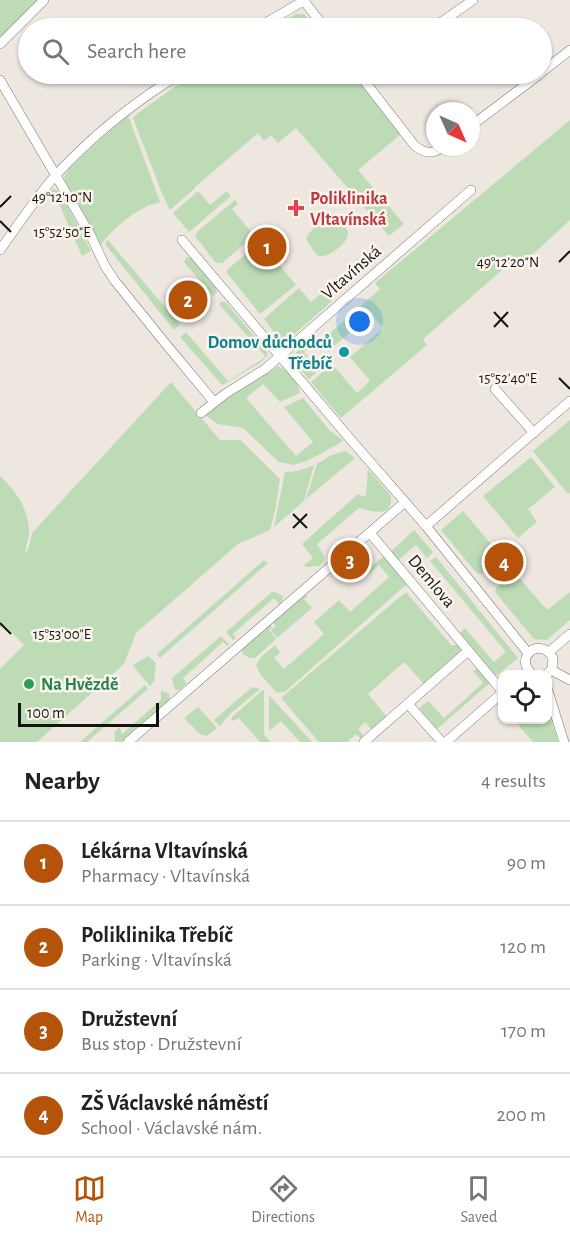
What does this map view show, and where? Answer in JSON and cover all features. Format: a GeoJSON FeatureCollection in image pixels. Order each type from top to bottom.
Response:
{"type":"FeatureCollection","features":[{"type":"Feature","properties":{"kind":"street"},"geometry":{"type":"LineString","coordinates":[[26,18],[44,0]]}},
{"type":"Feature","properties":{"kind":"street"},"geometry":{"type":"LineString","coordinates":[[274,18],[305,0],[318,18]]}},
{"type":"Feature","properties":{"kind":"street"},"geometry":{"type":"LineString","coordinates":[[447,18],[473,0]]}},
{"type":"Feature","properties":{"kind":"street"},"geometry":{"type":"LineString","coordinates":[[0,44],[18,26]]}},
{"type":"Feature","properties":{"kind":"street"},"geometry":{"type":"LineString","coordinates":[[552,65],[570,51]]}},
{"type":"Feature","properties":{"kind":"street"},"geometry":{"type":"LineString","coordinates":[[0,80],[90,234],[105,266],[214,402]]}},
{"type":"Feature","properties":{"kind":"street"},"geometry":{"type":"LineString","coordinates":[[0,250],[44,189],[84,146],[128,108],[165,84]]}},
{"type":"Feature","properties":{"kind":"street"},"geometry":{"type":"LineString","coordinates":[[370,84],[415,146],[426,152]]}},
{"type":"Feature","properties":{"kind":"street"},"geometry":{"type":"LineString","coordinates":[[480,119],[526,84]]}},
{"type":"Feature","properties":{"kind":"street","name":"Vltavínská"},"geometry":{"type":"LineString","coordinates":[[201,413],[225,394],[266,369],[471,190]]}},
{"type":"Feature","properties":{"kind":"street"},"geometry":{"type":"LineString","coordinates":[[182,240],[426,526],[528,653]]}},
{"type":"Feature","properties":{"kind":"street"},"geometry":{"type":"LineString","coordinates":[[495,389],[534,433]]}},
{"type":"Feature","properties":{"kind":"street"},"geometry":{"type":"LineString","coordinates":[[426,526],[570,401]]}},
{"type":"Feature","properties":{"kind":"street"},"geometry":{"type":"LineString","coordinates":[[128,742],[405,502]]}},
{"type":"Feature","properties":{"kind":"street","name":"Demlova"},"geometry":{"type":"LineString","coordinates":[[370,533],[498,687]]}},
{"type":"Feature","properties":{"kind":"street"},"geometry":{"type":"LineString","coordinates":[[549,652],[570,634]]}},
{"type":"Feature","properties":{"kind":"street"},"geometry":{"type":"LineString","coordinates":[[527,670],[525,660],[528,653],[538,648],[549,652],[554,662],[550,670]]}},
{"type":"Feature","properties":{"kind":"street"},"geometry":{"type":"LineString","coordinates":[[364,742],[468,651]]}},
{"type":"Feature","properties":{"kind":"street"},"geometry":{"type":"LineString","coordinates":[[552,673],[570,680]]}},
{"type":"Feature","properties":{"kind":"street","name":"Demlova"},"geometry":{"type":"LineString","coordinates":[[408,704],[444,742],[498,695]]}},
{"type":"Feature","properties":{"kind":"street"},"geometry":{"type":"LineString","coordinates":[[552,704],[564,742]]}},
{"type":"Feature","properties":{"kind":"green space"},"geometry":{"type":"Polygon","coordinates":[[[0,0],[44,0],[26,18],[18,18],[18,26],[0,44],[0,0]]]}},
{"type":"Feature","properties":{"kind":"green space"},"geometry":{"type":"Polygon","coordinates":[[[296,14],[304,14],[307,18],[289,18],[296,14]]]}},
{"type":"Feature","properties":{"kind":"green space"},"geometry":{"type":"Polygon","coordinates":[[[179,84],[362,84],[401,134],[358,170],[404,224],[389,236],[296,128],[278,143],[271,135],[264,141],[258,133],[170,210],[133,118],[179,84]]]}},
{"type":"Feature","properties":{"kind":"green space"},"geometry":{"type":"Polygon","coordinates":[[[128,115],[160,202],[140,210],[127,219],[109,234],[100,246],[64,177],[69,169],[128,115]]]}},
{"type":"Feature","properties":{"kind":"green space"},"geometry":{"type":"Polygon","coordinates":[[[570,120],[570,220],[516,270],[509,264],[423,339],[427,345],[341,418],[311,382],[332,364],[357,393],[370,381],[350,357],[383,328],[371,315],[329,352],[321,341],[380,289],[375,283],[570,120]]]}},
{"type":"Feature","properties":{"kind":"green space"},"geometry":{"type":"Polygon","coordinates":[[[53,189],[61,194],[91,251],[82,256],[59,204],[50,193],[53,189]]]}},
{"type":"Feature","properties":{"kind":"green space"},"geometry":{"type":"Polygon","coordinates":[[[198,191],[210,205],[227,191],[231,196],[189,232],[173,213],[198,191]]]}},
{"type":"Feature","properties":{"kind":"green space"},"geometry":{"type":"Polygon","coordinates":[[[235,200],[238,204],[232,209],[252,233],[247,237],[249,240],[222,263],[216,263],[195,236],[235,200]]]}},
{"type":"Feature","properties":{"kind":"green space"},"geometry":{"type":"Polygon","coordinates":[[[331,216],[343,224],[348,231],[348,236],[331,253],[317,255],[306,239],[316,226],[331,216]]]}},
{"type":"Feature","properties":{"kind":"green space"},"geometry":{"type":"Polygon","coordinates":[[[108,240],[180,325],[174,330],[105,244],[108,240]]]}},
{"type":"Feature","properties":{"kind":"green space"},"geometry":{"type":"Polygon","coordinates":[[[255,246],[265,259],[271,255],[296,285],[260,314],[227,273],[227,270],[255,246]]]}},
{"type":"Feature","properties":{"kind":"green space"},"geometry":{"type":"Polygon","coordinates":[[[187,257],[191,258],[216,286],[217,292],[213,296],[184,262],[187,257]]]}},
{"type":"Feature","properties":{"kind":"green space"},"geometry":{"type":"Polygon","coordinates":[[[329,287],[333,295],[331,302],[290,338],[278,336],[264,319],[299,288],[311,302],[329,287]]]}},
{"type":"Feature","properties":{"kind":"green space"},"geometry":{"type":"Polygon","coordinates":[[[221,302],[229,306],[267,352],[267,356],[260,363],[222,385],[180,337],[186,332],[228,381],[265,356],[219,304],[221,302]]]}},
{"type":"Feature","properties":{"kind":"green space"},"geometry":{"type":"Polygon","coordinates":[[[306,344],[309,347],[304,352],[319,370],[309,379],[298,366],[296,359],[297,351],[306,344]]]}},
{"type":"Feature","properties":{"kind":"green space"},"geometry":{"type":"Polygon","coordinates":[[[278,366],[293,377],[300,393],[280,402],[263,384],[246,398],[296,456],[313,442],[284,407],[303,398],[330,431],[343,440],[307,461],[293,465],[279,462],[243,428],[217,424],[206,415],[229,397],[278,366]]]}},
{"type":"Feature","properties":{"kind":"green space"},"geometry":{"type":"Polygon","coordinates":[[[171,382],[220,440],[241,440],[280,479],[270,530],[238,544],[136,633],[124,664],[37,742],[0,742],[0,669],[24,645],[4,625],[0,628],[0,476],[12,488],[25,510],[29,535],[25,554],[32,533],[171,382]]]}},
{"type":"Feature","properties":{"kind":"green space"},"geometry":{"type":"Polygon","coordinates":[[[570,420],[570,493],[568,494],[533,451],[570,420]]]}},
{"type":"Feature","properties":{"kind":"green space"},"geometry":{"type":"Polygon","coordinates":[[[345,451],[355,458],[306,499],[317,464],[332,455],[345,451]]]}},
{"type":"Feature","properties":{"kind":"green space"},"geometry":{"type":"Polygon","coordinates":[[[531,457],[555,487],[528,509],[537,522],[518,538],[483,496],[531,457]]]}},
{"type":"Feature","properties":{"kind":"green space"},"geometry":{"type":"Polygon","coordinates":[[[314,465],[304,501],[274,527],[285,472],[298,471],[314,465]]]}},
{"type":"Feature","properties":{"kind":"green space"},"geometry":{"type":"Polygon","coordinates":[[[368,469],[391,496],[389,508],[381,512],[359,508],[317,544],[324,558],[320,566],[306,567],[304,565],[313,558],[302,544],[358,494],[364,497],[368,469]]]}},
{"type":"Feature","properties":{"kind":"green space"},"geometry":{"type":"Polygon","coordinates":[[[463,511],[502,557],[482,574],[474,570],[441,530],[463,511]]]}},
{"type":"Feature","properties":{"kind":"green space"},"geometry":{"type":"Polygon","coordinates":[[[414,530],[433,552],[427,558],[416,545],[397,561],[390,552],[414,530]]]}},
{"type":"Feature","properties":{"kind":"green space"},"geometry":{"type":"Polygon","coordinates":[[[385,555],[408,583],[286,691],[277,693],[260,674],[256,665],[261,657],[275,645],[280,652],[274,658],[284,669],[324,634],[314,622],[339,600],[350,612],[389,577],[379,565],[369,574],[366,571],[385,555]]]}},
{"type":"Feature","properties":{"kind":"green space"},"geometry":{"type":"Polygon","coordinates":[[[436,557],[518,658],[503,670],[498,670],[496,676],[460,633],[465,628],[494,662],[506,652],[430,561],[436,557]]]}},
{"type":"Feature","properties":{"kind":"green space"},"geometry":{"type":"Polygon","coordinates":[[[264,560],[268,563],[160,658],[157,654],[264,560]]]}},
{"type":"Feature","properties":{"kind":"green space"},"geometry":{"type":"Polygon","coordinates":[[[515,573],[547,610],[570,592],[570,620],[547,640],[534,639],[495,592],[497,587],[515,573]]]}},
{"type":"Feature","properties":{"kind":"green space"},"geometry":{"type":"Polygon","coordinates":[[[273,591],[283,596],[282,601],[279,604],[274,598],[233,634],[236,638],[233,640],[226,632],[273,591]]]}},
{"type":"Feature","properties":{"kind":"green space"},"geometry":{"type":"Polygon","coordinates":[[[406,592],[452,646],[459,643],[460,655],[425,685],[404,662],[368,694],[387,717],[372,730],[365,722],[358,729],[364,736],[361,739],[356,734],[347,742],[319,742],[281,698],[406,592]]]}},
{"type":"Feature","properties":{"kind":"green space"},"geometry":{"type":"Polygon","coordinates":[[[305,595],[308,596],[304,599],[312,608],[277,638],[271,630],[276,626],[272,622],[305,595]]]}},
{"type":"Feature","properties":{"kind":"green space"},"geometry":{"type":"Polygon","coordinates":[[[270,624],[272,627],[269,630],[276,639],[255,658],[249,658],[242,653],[242,649],[270,624]]]}},
{"type":"Feature","properties":{"kind":"green space"},"geometry":{"type":"Polygon","coordinates":[[[221,636],[229,644],[227,646],[223,642],[183,678],[187,683],[176,690],[172,678],[221,636]]]}},
{"type":"Feature","properties":{"kind":"green space"},"geometry":{"type":"Polygon","coordinates":[[[148,656],[156,663],[154,681],[150,686],[133,666],[148,656]]]}},
{"type":"Feature","properties":{"kind":"green space"},"geometry":{"type":"Polygon","coordinates":[[[479,667],[491,682],[437,729],[419,708],[428,701],[444,718],[483,683],[473,671],[479,667]]]}},
{"type":"Feature","properties":{"kind":"green space"},"geometry":{"type":"Polygon","coordinates":[[[145,685],[148,689],[87,742],[80,742],[145,685]]]}},
{"type":"Feature","properties":{"kind":"green space"},"geometry":{"type":"Polygon","coordinates":[[[252,687],[260,689],[230,714],[220,726],[214,720],[252,687]]]}},
{"type":"Feature","properties":{"kind":"green space"},"geometry":{"type":"Polygon","coordinates":[[[263,690],[264,735],[271,742],[260,742],[239,718],[231,720],[263,690]]]}},
{"type":"Feature","properties":{"kind":"green space"},"geometry":{"type":"Polygon","coordinates":[[[161,691],[169,694],[168,702],[121,742],[115,742],[115,731],[120,727],[122,734],[161,700],[161,691]]]}},
{"type":"Feature","properties":{"kind":"green space"},"geometry":{"type":"Polygon","coordinates":[[[269,695],[312,742],[300,742],[281,721],[269,731],[269,695]]]}},
{"type":"Feature","properties":{"kind":"green space"},"geometry":{"type":"Polygon","coordinates":[[[198,707],[217,728],[207,736],[200,734],[184,718],[198,707]]]}},
{"type":"Feature","properties":{"kind":"green space"},"geometry":{"type":"Polygon","coordinates":[[[552,722],[558,742],[533,742],[517,724],[552,722]]]}},
{"type":"Feature","properties":{"kind":"place","name":"Poliklinika Vltavínská"},"geometry":{"type":"Point","coordinates":[296,208]}},
{"type":"Feature","properties":{"kind":"place","name":"Lékárna Vltavínská"},"geometry":{"type":"Point","coordinates":[267,247]}},
{"type":"Feature","properties":{"kind":"place","name":"Poliklinika Třebíč"},"geometry":{"type":"Point","coordinates":[188,300]}},
{"type":"Feature","properties":{"kind":"place","name":"Domov důchodců Třebíč"},"geometry":{"type":"Point","coordinates":[344,352]}},
{"type":"Feature","properties":{"kind":"place","name":"Družstevní"},"geometry":{"type":"Point","coordinates":[350,560]}},
{"type":"Feature","properties":{"kind":"place","name":"ZŠ Václavské náměstí"},"geometry":{"type":"Point","coordinates":[504,562]}},
{"type":"Feature","properties":{"kind":"place","name":"Na Hvězdě"},"geometry":{"type":"Point","coordinates":[29,684]}}]}
